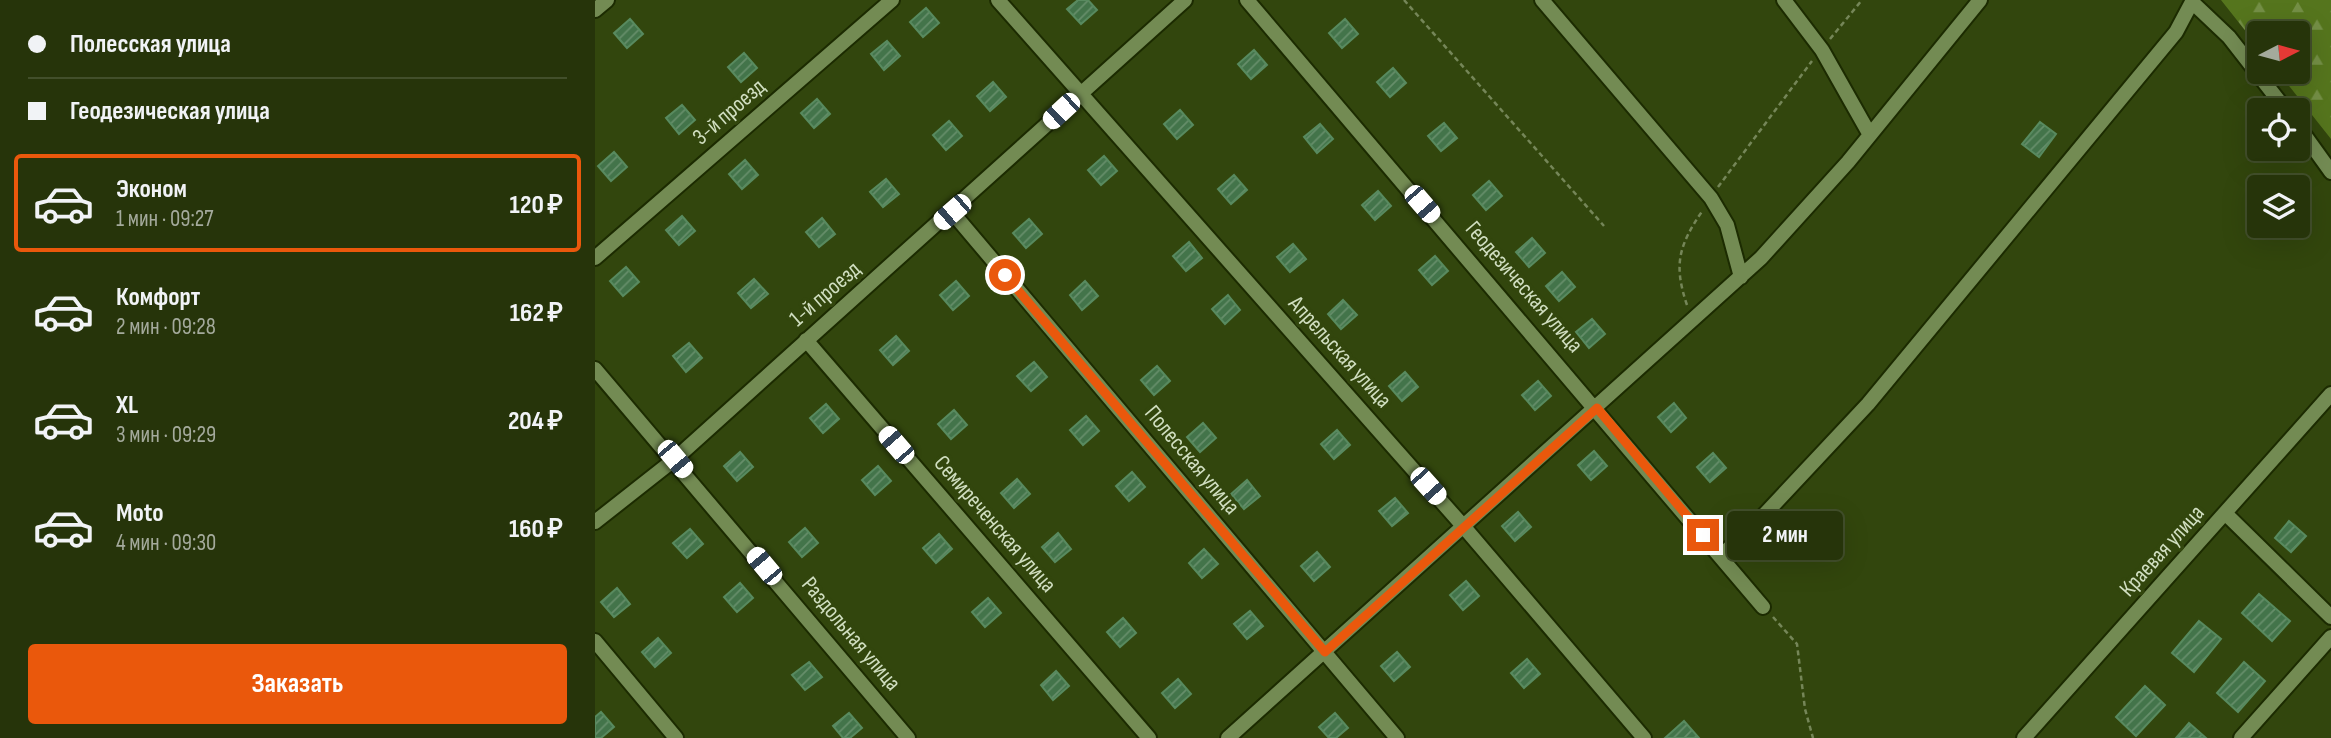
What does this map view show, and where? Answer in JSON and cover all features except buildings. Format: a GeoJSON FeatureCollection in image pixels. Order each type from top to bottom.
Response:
{"type":"FeatureCollection","features":[{"type":"Feature","properties":{"kind":"street","name":"3-й проезд"},"geometry":{"type":"LineString","coordinates":[[595,258],[892,0]]}},
{"type":"Feature","properties":{"kind":"street","name":"Апрельская улица"},"geometry":{"type":"LineString","coordinates":[[998,0],[1464,527],[1644,738]]}},
{"type":"Feature","properties":{"kind":"street","name":"1-й проезд"},"geometry":{"type":"LineString","coordinates":[[595,522],[675,459],[1185,0]]}},
{"type":"Feature","properties":{"kind":"street","name":"Геодезическая улица"},"geometry":{"type":"LineString","coordinates":[[1247,0],[1597,408],[1763,607]]}},
{"type":"Feature","properties":{"kind":"street"},"geometry":{"type":"LineString","coordinates":[[1542,0],[1711,198],[1727,225],[1741,277]]}},
{"type":"Feature","properties":{"kind":"street"},"geometry":{"type":"LineString","coordinates":[[1784,0],[1822,50],[1870,135]]}},
{"type":"Feature","properties":{"kind":"street"},"geometry":{"type":"LineString","coordinates":[[1228,738],[1741,277],[1795,223],[1980,0]]}},
{"type":"Feature","properties":{"kind":"street"},"geometry":{"type":"LineString","coordinates":[[1720,556],[1750,530],[1868,404],[2176,32],[2193,1],[2229,37],[2277,98]]}},
{"type":"Feature","properties":{"kind":"street"},"geometry":{"type":"LineString","coordinates":[[2310,143],[2331,172]]}},
{"type":"Feature","properties":{"kind":"street","name":"Полесская улица"},"geometry":{"type":"LineString","coordinates":[[952,212],[1397,738]]}},
{"type":"Feature","properties":{"kind":"street","name":"Семиреченская улица"},"geometry":{"type":"LineString","coordinates":[[806,340],[1149,738]]}},
{"type":"Feature","properties":{"kind":"street","name":"Раздольная улица"},"geometry":{"type":"LineString","coordinates":[[595,369],[675,459],[908,738]]}},
{"type":"Feature","properties":{"kind":"street","name":"Краевая улица"},"geometry":{"type":"LineString","coordinates":[[2024,738],[2331,394]]}},
{"type":"Feature","properties":{"kind":"street"},"geometry":{"type":"LineString","coordinates":[[2226,514],[2331,617]]}},
{"type":"Feature","properties":{"kind":"street"},"geometry":{"type":"LineString","coordinates":[[2241,738],[2331,637]]}},
{"type":"Feature","properties":{"kind":"street"},"geometry":{"type":"LineString","coordinates":[[595,641],[676,738]]}},
{"type":"Feature","properties":{"kind":"path"},"geometry":{"type":"LineString","coordinates":[[1404,0],[1604,226]]}},
{"type":"Feature","properties":{"kind":"path"},"geometry":{"type":"LineString","coordinates":[[1693,321],[1681,285],[1680,247],[1711,198],[1798,76],[1862,0]]}},
{"type":"Feature","properties":{"kind":"path"},"geometry":{"type":"LineString","coordinates":[[1763,607],[1797,644],[1805,709],[1813,738]]}},
{"type":"Feature","properties":{"kind":"green space"},"geometry":{"type":"Polygon","coordinates":[[[2221,0],[2331,0],[2331,139],[2310,112],[2310,98],[2299,98],[2287,84],[2310,84],[2310,21],[2247,21],[2247,33],[2221,0]]]}},
{"type":"Feature","properties":{"kind":"route"},"geometry":{"type":"LineString","coordinates":[[1005,275],[1325,652],[1597,408],[1703,535]]}}]}
